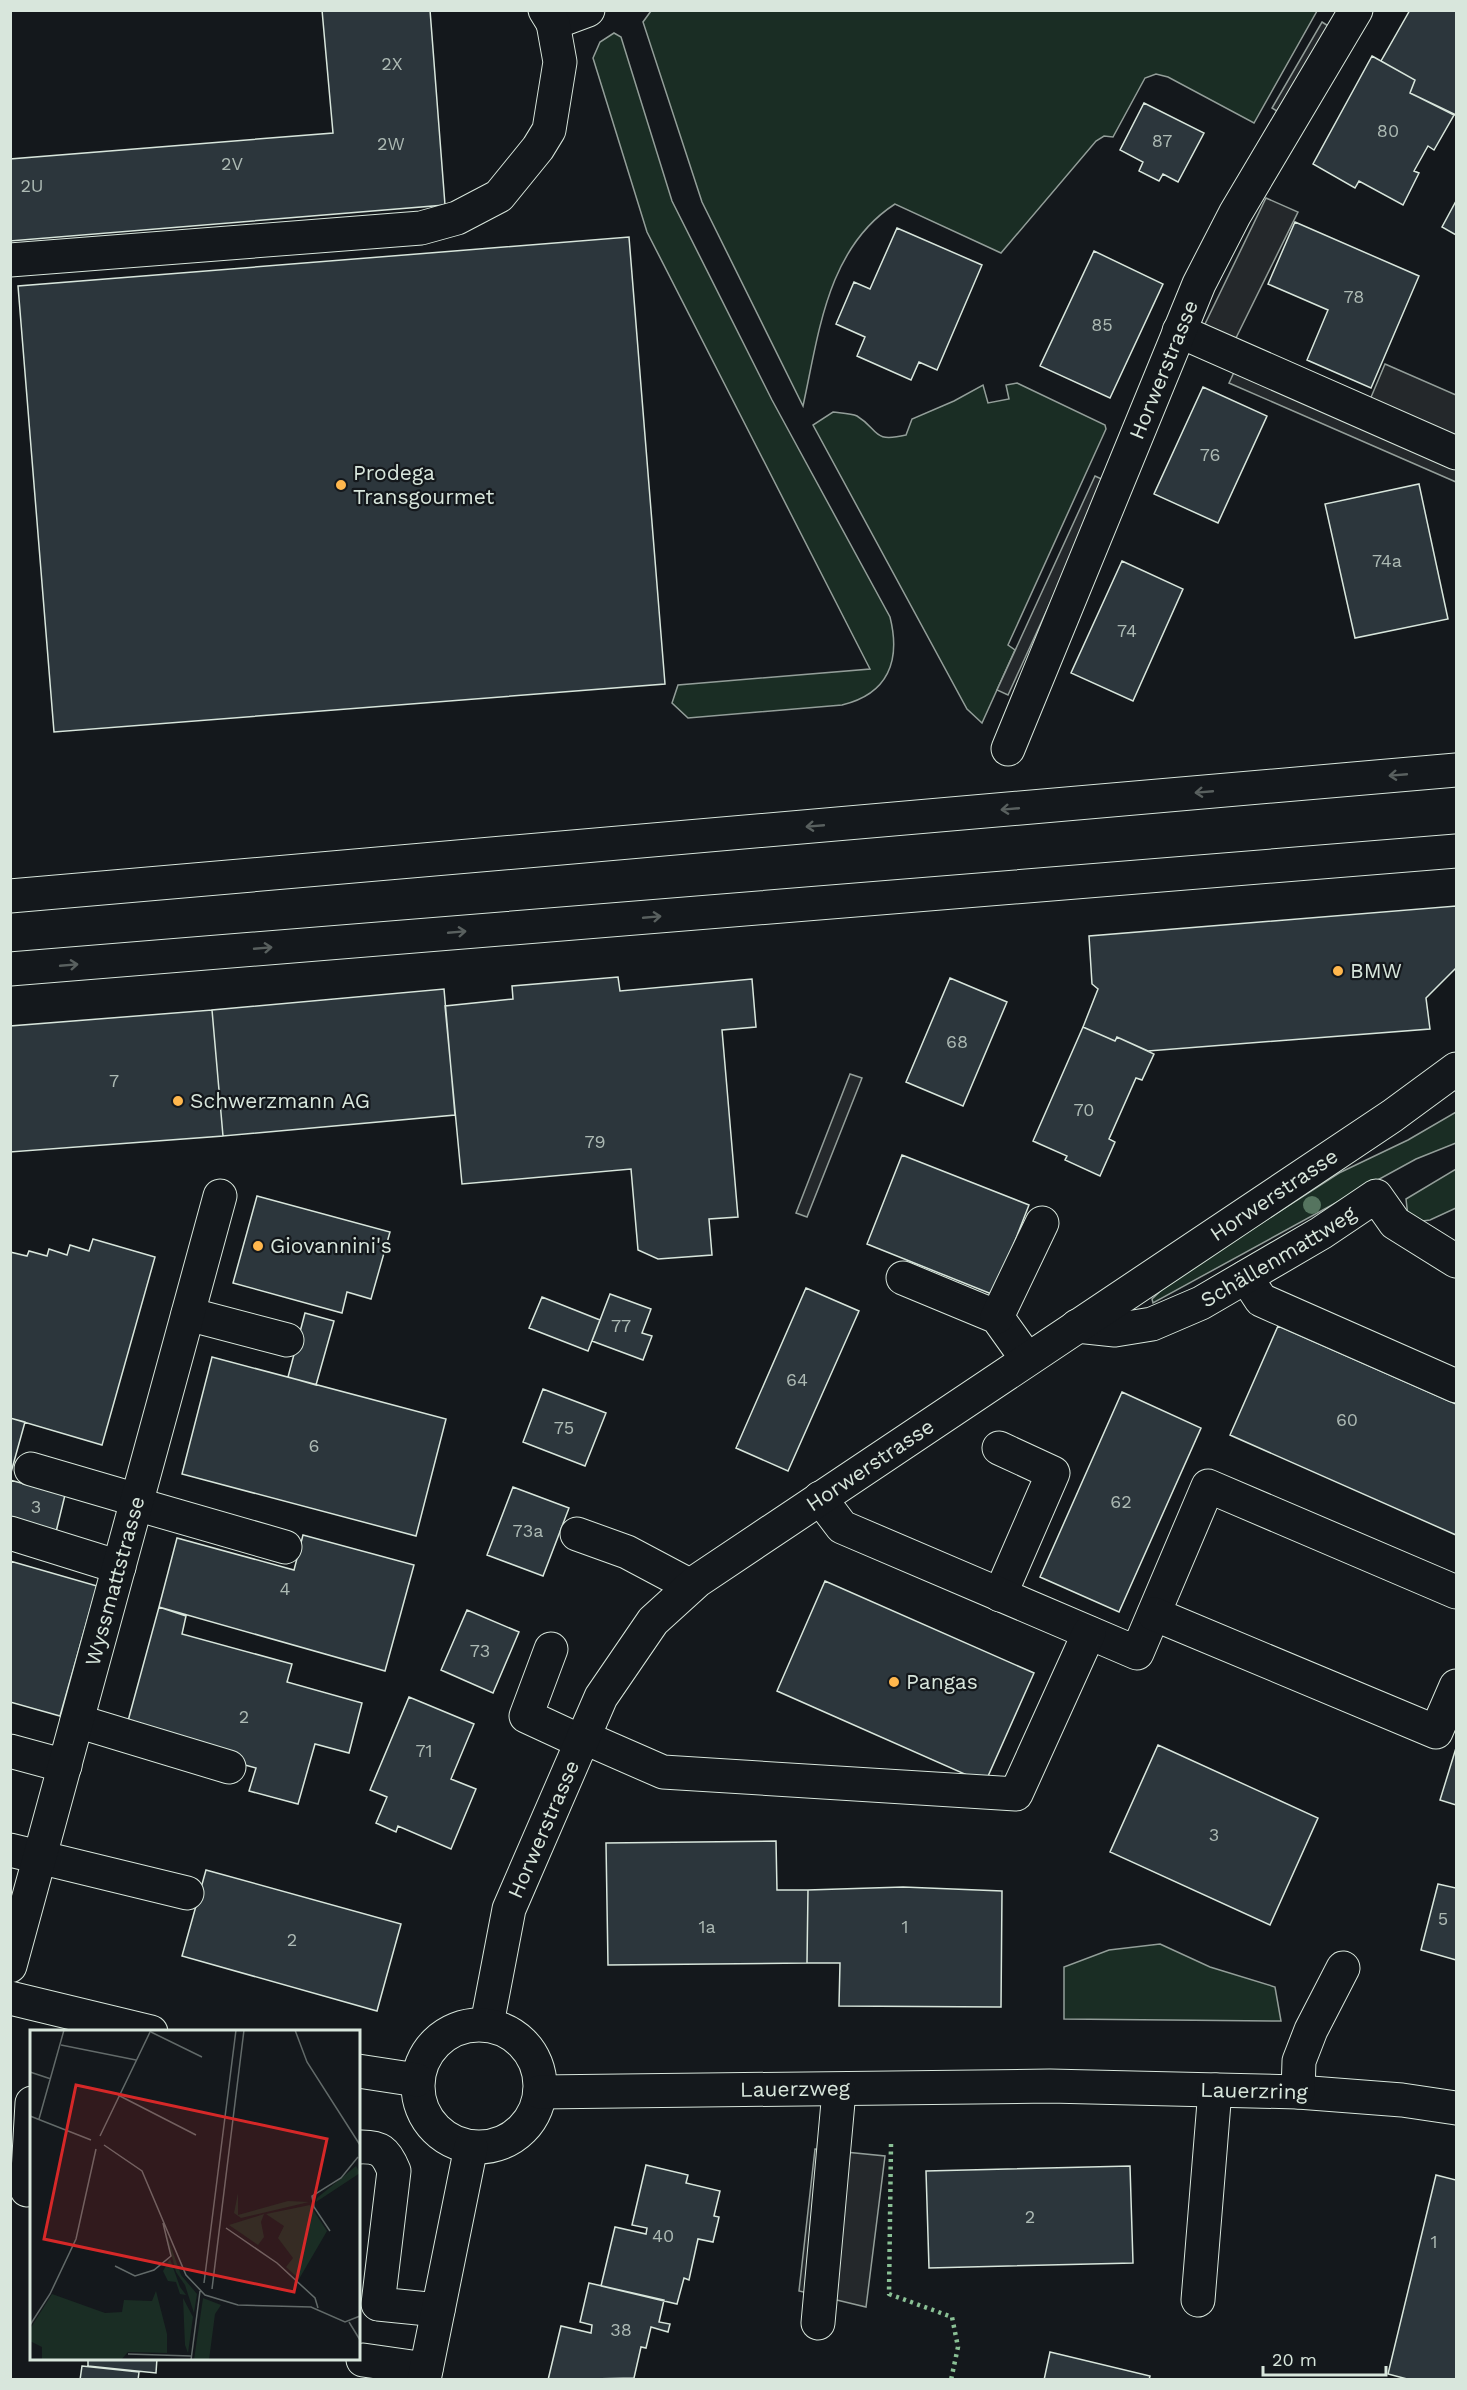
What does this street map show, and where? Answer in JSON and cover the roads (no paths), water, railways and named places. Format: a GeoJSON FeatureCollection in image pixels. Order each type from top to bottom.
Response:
{"type":"FeatureCollection","features":[{"type":"Feature","properties":{"kind":"main road"},"geometry":{"type":"LineString","coordinates":[[10,260],[421,228],[457,218],[499,196],[538,148],[549,130],[560,63],[549,17],[588,10]]}},
{"type":"Feature","properties":{"kind":"main road","name":"Horwerstrasse"},"geometry":{"type":"LineString","coordinates":[[1008,748],[1199,284],[1235,214],[1356,10]]}},
{"type":"Feature","properties":{"kind":"main road"},"geometry":{"type":"LineString","coordinates":[[1179,331],[1456,453]]}},
{"type":"Feature","properties":{"kind":"main road"},"geometry":{"type":"LineString","coordinates":[[10,896],[1456,770]]}},
{"type":"Feature","properties":{"kind":"main road"},"geometry":{"type":"LineString","coordinates":[[10,969],[1456,851]]}},
{"type":"Feature","properties":{"kind":"main road","name":"Horwerstrasse"},"geometry":{"type":"LineString","coordinates":[[488,2024],[509,1909],[601,1697],[652,1621],[691,1586],[1392,1116],[1456,1069]]}},
{"type":"Feature","properties":{"kind":"main road","name":"Wyssmattstrasse"},"geometry":{"type":"LineString","coordinates":[[10,1966],[25,1853],[65,1766],[220,1196]]}},
{"type":"Feature","properties":{"kind":"main road","name":"Schällenmattweg"},"geometry":{"type":"LineString","coordinates":[[1077,1326],[1115,1330],[1152,1324],[1201,1303],[1376,1196],[1395,1223],[1456,1261]]}},
{"type":"Feature","properties":{"kind":"main road"},"geometry":{"type":"LineString","coordinates":[[997,1317],[1042,1223]]}},
{"type":"Feature","properties":{"kind":"main road"},"geometry":{"type":"LineString","coordinates":[[1246,1277],[1261,1300],[1456,1386]]}},
{"type":"Feature","properties":{"kind":"main road"},"geometry":{"type":"LineString","coordinates":[[903,1278],[997,1317],[1027,1359]]}},
{"type":"Feature","properties":{"kind":"main road"},"geometry":{"type":"LineString","coordinates":[[188,1314],[287,1340]]}},
{"type":"Feature","properties":{"kind":"main road"},"geometry":{"type":"LineString","coordinates":[[999,1448],[1053,1473],[1000,1595]]}},
{"type":"Feature","properties":{"kind":"main road"},"geometry":{"type":"LineString","coordinates":[[31,1469],[285,1547]]}},
{"type":"Feature","properties":{"kind":"main road"},"geometry":{"type":"LineString","coordinates":[[820,1498],[842,1527],[1137,1653],[1208,1486],[1456,1592]]}},
{"type":"Feature","properties":{"kind":"main road"},"geometry":{"type":"LineString","coordinates":[[10,1533],[119,1567]]}},
{"type":"Feature","properties":{"kind":"main road"},"geometry":{"type":"LineString","coordinates":[[577,1534],[627,1552],[691,1586]]}},
{"type":"Feature","properties":{"kind":"main road"},"geometry":{"type":"LineString","coordinates":[[1154,1614],[1436,1732],[1456,1686]]}},
{"type":"Feature","properties":{"kind":"main road"},"geometry":{"type":"LineString","coordinates":[[551,1649],[526,1716],[663,1772],[1016,1794],[1089,1633]]}},
{"type":"Feature","properties":{"kind":"main road"},"geometry":{"type":"LineString","coordinates":[[77,1721],[229,1767]]}},
{"type":"Feature","properties":{"kind":"main road"},"geometry":{"type":"LineString","coordinates":[[10,1751],[65,1766]]}},
{"type":"Feature","properties":{"kind":"main road"},"geometry":{"type":"LineString","coordinates":[[25,1853],[187,1893]]}},
{"type":"Feature","properties":{"kind":"main road"},"geometry":{"type":"LineString","coordinates":[[1298,2092],[1299,2061],[1311,2030],[1343,1968]]}},
{"type":"Feature","properties":{"kind":"main road"},"geometry":{"type":"LineString","coordinates":[[28,2012],[145,2030]]}},
{"type":"Feature","properties":{"kind":"main road"},"geometry":{"type":"LineString","coordinates":[[488,2024],[506,2030],[521,2041],[533,2055],[539,2073],[540,2092],[534,2113],[513,2137],[493,2145],[458,2144],[435,2129],[421,2107],[417,2080],[421,2064],[429,2049],[440,2037],[463,2027],[488,2024]]}},
{"type":"Feature","properties":{"kind":"main road"},"geometry":{"type":"LineString","coordinates":[[360,2072],[417,2080]]}},
{"type":"Feature","properties":{"kind":"main road","name":"Lauerzring"},"geometry":{"type":"LineString","coordinates":[[1050,2086],[1298,2092],[1402,2100],[1456,2108]]}},
{"type":"Feature","properties":{"kind":"main road","name":"Lauerzweg"},"geometry":{"type":"LineString","coordinates":[[540,2092],[839,2091],[1050,2086]]}},
{"type":"Feature","properties":{"kind":"main road"},"geometry":{"type":"LineString","coordinates":[[1198,2300],[1215,2090]]}},
{"type":"Feature","properties":{"kind":"main road"},"geometry":{"type":"LineString","coordinates":[[818,2324],[839,2091]]}},
{"type":"Feature","properties":{"kind":"main road"},"geometry":{"type":"LineString","coordinates":[[27,2190],[30,2138]]}},
{"type":"Feature","properties":{"kind":"main road"},"geometry":{"type":"LineString","coordinates":[[363,2360],[425,2374],[471,2146]]}},
{"type":"Feature","properties":{"kind":"main road"},"geometry":{"type":"LineString","coordinates":[[360,2147],[376,2147],[388,2154],[394,2171],[378,2304],[438,2310]]}},
{"type":"Feature","properties":{"kind":"place","name":"Prodega Transgourmet"},"geometry":{"type":"Point","coordinates":[341,485]}},
{"type":"Feature","properties":{"kind":"place","name":"BMW"},"geometry":{"type":"Point","coordinates":[1338,971]}},
{"type":"Feature","properties":{"kind":"place","name":"Schwerzmann AG"},"geometry":{"type":"Point","coordinates":[178,1101]}},
{"type":"Feature","properties":{"kind":"place","name":"Giovannini's"},"geometry":{"type":"Point","coordinates":[258,1246]}},
{"type":"Feature","properties":{"kind":"place","name":"Pangas"},"geometry":{"type":"Point","coordinates":[894,1682]}}]}
